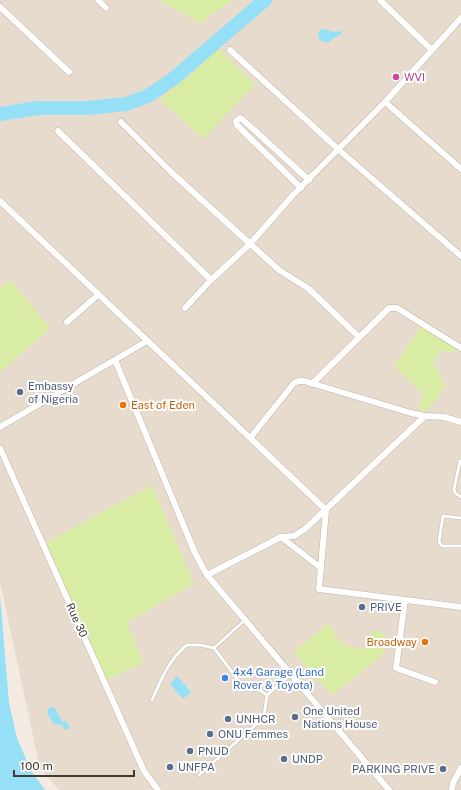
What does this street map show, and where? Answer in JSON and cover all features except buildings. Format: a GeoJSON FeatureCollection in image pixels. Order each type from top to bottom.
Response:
{"type":"FeatureCollection","features":[{"type":"Feature","properties":{"kind":"street"},"geometry":{"type":"LineString","coordinates":[[98,0],[106,8]]}},
{"type":"Feature","properties":{"kind":"street"},"geometry":{"type":"LineString","coordinates":[[380,0],[432,50]]}},
{"type":"Feature","properties":{"kind":"street"},"geometry":{"type":"LineString","coordinates":[[0,7],[69,72]]}},
{"type":"Feature","properties":{"kind":"street"},"geometry":{"type":"LineString","coordinates":[[185,308],[210,280],[250,244],[301,188],[385,102],[461,18]]}},
{"type":"Feature","properties":{"kind":"street"},"geometry":{"type":"LineString","coordinates":[[230,50],[396,202],[461,256]]}},
{"type":"Feature","properties":{"kind":"street"},"geometry":{"type":"LineString","coordinates":[[385,102],[461,169]]}},
{"type":"Feature","properties":{"kind":"street"},"geometry":{"type":"LineString","coordinates":[[301,188],[237,125],[237,119],[242,119],[309,180]]}},
{"type":"Feature","properties":{"kind":"street"},"geometry":{"type":"LineString","coordinates":[[121,122],[171,172],[250,244],[279,270],[309,289],[359,337]]}},
{"type":"Feature","properties":{"kind":"street"},"geometry":{"type":"LineString","coordinates":[[58,132],[210,280]]}},
{"type":"Feature","properties":{"kind":"street"},"geometry":{"type":"LineString","coordinates":[[262,150],[269,143]]}},
{"type":"Feature","properties":{"kind":"street"},"geometry":{"type":"LineString","coordinates":[[0,201],[326,510]]}},
{"type":"Feature","properties":{"kind":"street"},"geometry":{"type":"LineString","coordinates":[[67,322],[98,295]]}},
{"type":"Feature","properties":{"kind":"street"},"geometry":{"type":"LineString","coordinates":[[312,384],[389,308],[396,308],[461,348]]}},
{"type":"Feature","properties":{"kind":"street"},"geometry":{"type":"LineString","coordinates":[[0,427],[147,341]]}},
{"type":"Feature","properties":{"kind":"street"},"geometry":{"type":"LineString","coordinates":[[115,360],[194,553],[207,575],[389,790]]}},
{"type":"Feature","properties":{"kind":"street"},"geometry":{"type":"LineString","coordinates":[[250,438],[294,383],[299,381],[425,416],[444,417],[461,422]]}},
{"type":"Feature","properties":{"kind":"street"},"geometry":{"type":"LineString","coordinates":[[207,575],[281,537],[294,536],[305,529],[425,416]]}},
{"type":"Feature","properties":{"kind":"street","name":"Rue 30"},"geometry":{"type":"LineString","coordinates":[[0,448],[144,771],[158,790]]}},
{"type":"Feature","properties":{"kind":"street"},"geometry":{"type":"LineString","coordinates":[[326,510],[319,589],[461,607]]}},
{"type":"Feature","properties":{"kind":"street"},"geometry":{"type":"LineString","coordinates":[[281,537],[321,568]]}},
{"type":"Feature","properties":{"kind":"street"},"geometry":{"type":"LineString","coordinates":[[405,600],[396,668],[435,682]]}},
{"type":"Feature","properties":{"kind":"street"},"geometry":{"type":"LineString","coordinates":[[452,790],[453,783],[461,768]]}},
{"type":"Feature","properties":{"kind":"lane"},"geometry":{"type":"LineString","coordinates":[[460,461],[454,489],[455,493],[461,497]]}},
{"type":"Feature","properties":{"kind":"lane"},"geometry":{"type":"LineString","coordinates":[[461,518],[443,516],[439,542],[442,546],[461,546]]}},
{"type":"Feature","properties":{"kind":"lane"},"geometry":{"type":"LineString","coordinates":[[214,648],[245,620]]}},
{"type":"Feature","properties":{"kind":"lane"},"geometry":{"type":"LineString","coordinates":[[152,700],[165,671],[187,645],[200,645],[214,648],[244,688],[250,690],[258,689],[267,695]]}},
{"type":"Feature","properties":{"kind":"lane"},"geometry":{"type":"LineString","coordinates":[[199,775],[260,721],[264,716],[267,695],[291,674]]}},
{"type":"Feature","properties":{"kind":"shaded area"},"geometry":{"type":"Polygon","coordinates":[[[0,0],[461,0],[461,790],[59,790],[40,768],[0,582],[0,0]]]}},
{"type":"Feature","properties":{"kind":"green space"},"geometry":{"type":"Polygon","coordinates":[[[159,0],[235,0],[212,13],[201,23],[159,0]]]}},
{"type":"Feature","properties":{"kind":"green space"},"geometry":{"type":"Polygon","coordinates":[[[218,48],[255,85],[203,139],[160,99],[192,74],[218,48]]]}},
{"type":"Feature","properties":{"kind":"green space"},"geometry":{"type":"Polygon","coordinates":[[[10,280],[50,328],[0,372],[0,288],[10,280]]]}},
{"type":"Feature","properties":{"kind":"green space"},"geometry":{"type":"Polygon","coordinates":[[[421,327],[456,349],[453,353],[440,350],[433,363],[442,377],[445,387],[428,410],[418,409],[423,394],[394,365],[421,327]]]}},
{"type":"Feature","properties":{"kind":"green space"},"geometry":{"type":"Polygon","coordinates":[[[152,485],[194,584],[127,622],[143,663],[102,682],[40,546],[152,485]]]}},
{"type":"Feature","properties":{"kind":"green space"},"geometry":{"type":"Polygon","coordinates":[[[329,623],[336,636],[342,643],[365,649],[369,643],[371,631],[384,633],[383,655],[332,695],[293,652],[329,623]]]}},
{"type":"Feature","properties":{"kind":"water"},"geometry":{"type":"Polygon","coordinates":[[[324,29],[333,32],[341,31],[342,34],[329,42],[323,42],[319,39],[318,34],[320,30],[324,29]]]}},
{"type":"Feature","properties":{"kind":"water"},"geometry":{"type":"Polygon","coordinates":[[[0,595],[9,703],[17,738],[31,771],[45,790],[0,790],[0,595]]]}},
{"type":"Feature","properties":{"kind":"water"},"geometry":{"type":"Polygon","coordinates":[[[177,676],[191,692],[183,699],[170,684],[177,676]]]}},
{"type":"Feature","properties":{"kind":"water"},"geometry":{"type":"Polygon","coordinates":[[[51,707],[55,708],[62,721],[66,721],[70,728],[65,730],[62,725],[56,725],[52,722],[47,712],[51,707]]]}},
{"type":"Feature","properties":{"kind":"waterway"},"geometry":{"type":"LineString","coordinates":[[0,114],[37,108],[88,108],[126,104],[148,96],[173,79],[265,0]]}},
{"type":"Feature","properties":{"kind":"place","name":"WVI"},"geometry":{"type":"Point","coordinates":[396,77]}},
{"type":"Feature","properties":{"kind":"place","name":"Embassy of Nigeria"},"geometry":{"type":"Point","coordinates":[20,392]}},
{"type":"Feature","properties":{"kind":"place","name":"East of Eden"},"geometry":{"type":"Point","coordinates":[123,405]}},
{"type":"Feature","properties":{"kind":"place","name":"PRIVE"},"geometry":{"type":"Point","coordinates":[362,607]}},
{"type":"Feature","properties":{"kind":"place","name":"Broadway"},"geometry":{"type":"Point","coordinates":[425,642]}},
{"type":"Feature","properties":{"kind":"place","name":"4x4 Garage (Land Rover & Toyota)"},"geometry":{"type":"Point","coordinates":[225,678]}},
{"type":"Feature","properties":{"kind":"place","name":"One United Nations House"},"geometry":{"type":"Point","coordinates":[295,717]}},
{"type":"Feature","properties":{"kind":"place","name":"UNHCR"},"geometry":{"type":"Point","coordinates":[228,719]}},
{"type":"Feature","properties":{"kind":"place","name":"ONU Femmes"},"geometry":{"type":"Point","coordinates":[210,734]}},
{"type":"Feature","properties":{"kind":"place","name":"PNUD"},"geometry":{"type":"Point","coordinates":[190,751]}},
{"type":"Feature","properties":{"kind":"place","name":"UNDP"},"geometry":{"type":"Point","coordinates":[284,759]}},
{"type":"Feature","properties":{"kind":"place","name":"UNFPA"},"geometry":{"type":"Point","coordinates":[170,767]}},
{"type":"Feature","properties":{"kind":"place","name":"PARKING PRIVE"},"geometry":{"type":"Point","coordinates":[443,769]}}]}
